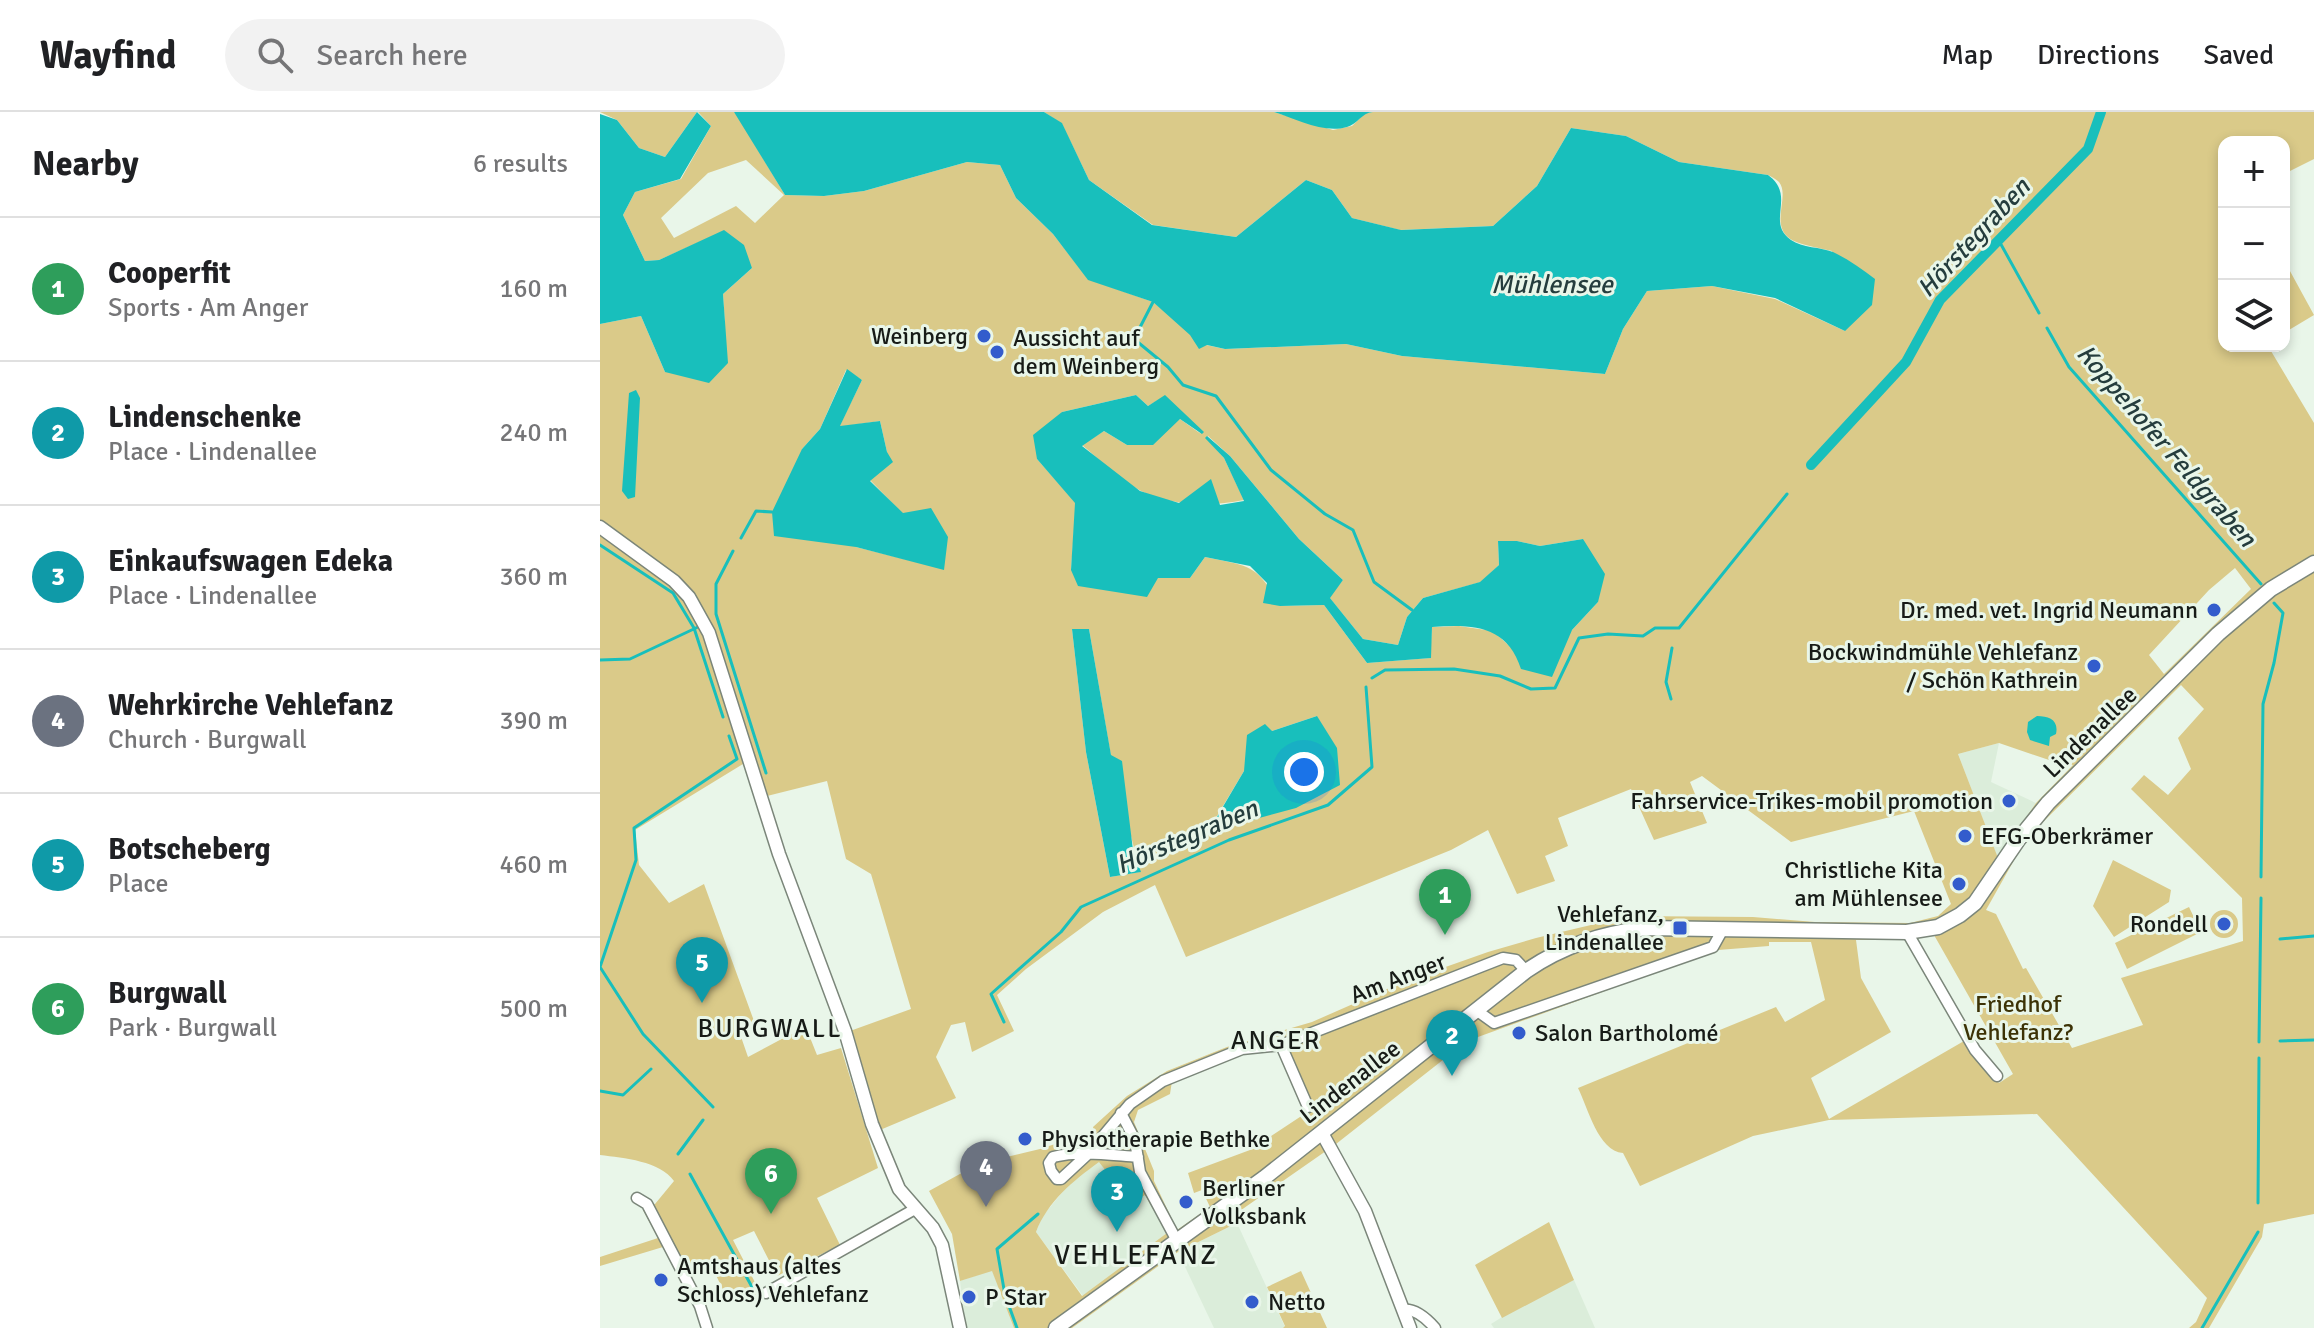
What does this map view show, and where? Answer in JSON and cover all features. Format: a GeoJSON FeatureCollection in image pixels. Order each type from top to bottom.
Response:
{"type":"FeatureCollection","features":[{"type":"Feature","properties":{"kind":"main road","name":"Lindenallee"},"geometry":{"type":"LineString","coordinates":[[1056,1328],[1322,1133],[1553,953],[1612,932],[1646,928],[1907,932],[1938,927],[1960,915],[1975,903],[2018,840],[2048,803],[2218,634],[2271,589],[2314,563]]}},
{"type":"Feature","properties":{"kind":"street"},"geometry":{"type":"LineString","coordinates":[[600,527],[674,581],[689,597],[709,633],[789,881],[845,1031],[872,1124],[894,1178],[915,1209],[933,1228],[942,1245],[960,1328]]}},
{"type":"Feature","properties":{"kind":"street"},"geometry":{"type":"LineString","coordinates":[[1476,1010],[1494,1023],[1713,947],[1723,929]]}},
{"type":"Feature","properties":{"kind":"street"},"geometry":{"type":"LineString","coordinates":[[1907,932],[1975,1050],[1997,1076]]}},
{"type":"Feature","properties":{"kind":"street","name":"Am Anger"},"geometry":{"type":"LineString","coordinates":[[1138,1157],[1088,1154],[1130,1104],[1163,1081],[1242,1049],[1281,1045],[1503,958],[1516,960],[1526,971]]}},
{"type":"Feature","properties":{"kind":"street"},"geometry":{"type":"LineString","coordinates":[[1281,1045],[1308,1107]]}},
{"type":"Feature","properties":{"kind":"street"},"geometry":{"type":"LineString","coordinates":[[1121,1113],[1135,1140],[1140,1172],[1177,1241]]}},
{"type":"Feature","properties":{"kind":"street"},"geometry":{"type":"LineString","coordinates":[[1322,1133],[1365,1211],[1410,1328]]}},
{"type":"Feature","properties":{"kind":"street"},"geometry":{"type":"LineString","coordinates":[[637,1198],[647,1204],[700,1306],[707,1328]]}},
{"type":"Feature","properties":{"kind":"street"},"geometry":{"type":"LineString","coordinates":[[766,1293],[915,1209]]}},
{"type":"Feature","properties":{"kind":"street"},"geometry":{"type":"LineString","coordinates":[[1403,1310],[1418,1314],[1435,1328]]}},
{"type":"Feature","properties":{"kind":"shaded area"},"geometry":{"type":"Polygon","coordinates":[[[1999,743],[1991,782],[2036,803],[1998,859],[1958,754],[1999,743]]]}},
{"type":"Feature","properties":{"kind":"shaded area"},"geometry":{"type":"Polygon","coordinates":[[[1099,1161],[1131,1202],[1145,1194],[1167,1233],[1083,1296],[1036,1232],[1042,1217],[1069,1184],[1099,1161]]]}},
{"type":"Feature","properties":{"kind":"shaded area"},"geometry":{"type":"Polygon","coordinates":[[[1237,1223],[1283,1328],[1214,1328],[1178,1252],[1237,1223]]]}},
{"type":"Feature","properties":{"kind":"shaded area"},"geometry":{"type":"Polygon","coordinates":[[[992,1270],[1014,1328],[966,1328],[960,1281],[992,1270]]]}},
{"type":"Feature","properties":{"kind":"shaded area"},"geometry":{"type":"Polygon","coordinates":[[[1574,1280],[1595,1328],[1494,1328],[1491,1324],[1518,1307],[1574,1280]]]}},
{"type":"Feature","properties":{"kind":"green space"},"geometry":{"type":"Polygon","coordinates":[[[600,112],[697,112],[665,157],[639,148],[617,120],[600,112]]]}},
{"type":"Feature","properties":{"kind":"green space","name":"Friedhof Vehlefanz?"},"geometry":{"type":"Polygon","coordinates":[[[698,112],[734,112],[785,195],[824,196],[864,191],[967,162],[1000,165],[1016,198],[1053,234],[1088,279],[1153,302],[1206,345],[1225,349],[1346,344],[1402,356],[1605,374],[1623,329],[1647,291],[1712,286],[1775,299],[1845,331],[1832,251],[1798,243],[1786,235],[1781,221],[1782,188],[1778,181],[1768,175],[1679,162],[1626,136],[1571,128],[1537,186],[1493,226],[1400,230],[1352,218],[1332,190],[1306,180],[1236,237],[1153,225],[1089,180],[1062,124],[1044,112],[1274,112],[1333,130],[1352,126],[1365,113],[1373,112],[2314,112],[2314,159],[2290,171],[2290,136],[2218,136],[2218,352],[2272,352],[2314,423],[2314,1214],[2264,1224],[2262,1237],[2209,1328],[2189,1328],[2196,1322],[2207,1298],[2037,1114],[1829,1120],[1753,1136],[1640,1186],[1623,1153],[1614,1150],[1600,1137],[1578,1088],[1776,1007],[1785,1022],[1825,1000],[1811,942],[1769,942],[1769,946],[1718,950],[1467,1041],[1336,1144],[1234,1215],[1237,1223],[1178,1252],[1072,1328],[1014,1328],[992,1271],[960,1281],[952,1234],[929,1191],[978,1164],[1040,1149],[1094,1131],[1093,1127],[1127,1096],[1167,1071],[1227,1047],[1312,1022],[1403,982],[1536,938],[1629,916],[1910,923],[1938,916],[1951,904],[1914,811],[1791,842],[1702,776],[1690,782],[1707,823],[1654,840],[1631,789],[1558,818],[1568,846],[1545,856],[1555,881],[1517,894],[1488,830],[1451,850],[1186,957],[1155,885],[1103,912],[1026,969],[997,995],[1014,1031],[972,1052],[965,1022],[951,1025],[936,1057],[956,1098],[880,1130],[850,1031],[911,1009],[871,874],[846,859],[827,781],[755,799],[743,764],[635,830],[639,865],[669,903],[704,884],[754,1021],[739,1031],[748,1057],[791,1034],[809,1035],[817,1055],[841,1048],[878,1168],[817,1198],[840,1245],[777,1276],[754,1231],[733,1240],[760,1292],[751,1304],[744,1292],[728,1300],[712,1267],[691,1277],[711,1328],[663,1247],[600,1266],[600,1257],[658,1238],[643,1210],[655,1204],[674,1181],[651,1165],[600,1155],[600,324],[641,316],[665,372],[725,324],[723,294],[752,268],[724,231],[659,260],[645,261],[623,215],[635,192],[681,179],[711,126],[698,112]],[[746,160],[708,173],[661,218],[674,238],[736,206],[755,223],[784,195],[746,160]],[[846,370],[820,429],[802,449],[856,547],[944,569],[903,514],[870,480],[887,452],[880,421],[839,427],[862,380],[846,370]],[[1136,395],[1062,412],[1037,459],[1076,503],[1071,570],[1190,578],[1205,557],[1243,566],[1258,574],[1280,606],[1324,605],[1367,663],[1430,658],[1432,627],[1459,626],[1493,631],[1515,651],[1572,630],[1598,602],[1583,539],[1540,546],[1498,541],[1499,565],[1481,582],[1423,598],[1407,617],[1398,645],[1363,639],[1329,597],[1343,580],[1299,539],[1230,456],[1208,436],[1206,438],[1224,458],[1244,500],[1192,504],[1153,496],[1125,481],[1082,445],[1104,431],[1127,445],[1180,419],[1201,434],[1165,396],[1148,406],[1136,395]],[[2235,568],[2209,590],[2149,655],[2164,674],[2251,589],[2235,568]],[[1072,629],[1086,752],[1110,877],[1140,872],[1111,756],[1089,629],[1072,629]],[[2181,685],[2022,846],[1986,910],[1996,914],[2023,969],[2026,968],[2072,1048],[2143,1025],[2121,978],[2243,941],[2242,898],[2131,789],[2144,775],[2168,795],[2191,769],[2178,738],[2204,709],[2181,685]],[[1317,716],[1272,731],[1208,831],[1317,716]],[[1999,743],[1958,754],[1998,858],[2036,803],[2073,765],[1999,743]],[[1934,935],[1905,940],[1856,940],[1861,978],[1891,1032],[1811,1078],[1829,1119],[1964,1041],[1999,1083],[2013,1074],[1934,935]],[[1286,1049],[1241,1054],[1172,1081],[1170,1094],[1138,1110],[1134,1122],[1154,1171],[1154,1181],[1177,1230],[1210,1207],[1202,1190],[1194,1193],[1188,1173],[1250,1150],[1312,1109],[1286,1049]],[[1099,1162],[1062,1192],[1036,1232],[1082,1296],[1167,1233],[1145,1195],[1131,1203],[1099,1162]]]}},
{"type":"Feature","properties":{"kind":"green space"},"geometry":{"type":"Polygon","coordinates":[[[2290,271],[2314,315],[2290,329],[2290,271]]]}},
{"type":"Feature","properties":{"kind":"green space"},"geometry":{"type":"Polygon","coordinates":[[[2113,860],[2171,890],[2169,902],[2114,937],[2093,906],[2113,860]]]}},
{"type":"Feature","properties":{"kind":"green space"},"geometry":{"type":"Polygon","coordinates":[[[2189,907],[2201,932],[2127,969],[2115,943],[2189,907]]]}},
{"type":"Feature","properties":{"kind":"green space","name":"Rondell"},"geometry":{"type":"Polygon","coordinates":[[[2224,910],[2234,914],[2238,924],[2234,934],[2224,938],[2214,934],[2210,924],[2214,914],[2224,910]]]}},
{"type":"Feature","properties":{"kind":"green space"},"geometry":{"type":"Polygon","coordinates":[[[1549,1222],[1574,1280],[1502,1318],[1475,1265],[1549,1222]]]}},
{"type":"Feature","properties":{"kind":"green space"},"geometry":{"type":"Polygon","coordinates":[[[1301,1271],[1327,1328],[1283,1328],[1285,1326],[1267,1287],[1301,1271]]]}},
{"type":"Feature","properties":{"kind":"water"},"geometry":{"type":"Polygon","coordinates":[[[697,112],[711,126],[680,179],[635,192],[623,215],[645,261],[659,260],[724,230],[744,245],[752,268],[723,294],[728,363],[709,383],[665,372],[641,316],[600,324],[600,114],[617,120],[639,148],[665,157],[697,112]]]}},
{"type":"Feature","properties":{"kind":"water","name":"Mühlensee"},"geometry":{"type":"Polygon","coordinates":[[[734,112],[1044,112],[1062,123],[1089,180],[1152,225],[1236,237],[1306,180],[1332,190],[1352,218],[1401,230],[1493,226],[1537,186],[1571,128],[1626,136],[1679,162],[1768,175],[1780,191],[1780,217],[1784,233],[1795,243],[1839,255],[1875,279],[1872,305],[1845,331],[1775,298],[1712,286],[1647,291],[1623,329],[1605,374],[1402,356],[1346,344],[1225,349],[1207,345],[1199,349],[1190,335],[1153,302],[1088,280],[1053,234],[1016,198],[1000,165],[967,162],[864,191],[824,196],[785,195],[734,112]]]}},
{"type":"Feature","properties":{"kind":"water"},"geometry":{"type":"Polygon","coordinates":[[[1274,112],[1373,112],[1365,114],[1351,126],[1329,129],[1274,112]]]}},
{"type":"Feature","properties":{"kind":"water"},"geometry":{"type":"Polygon","coordinates":[[[847,369],[862,380],[840,426],[880,421],[887,452],[893,462],[870,481],[903,513],[931,508],[948,537],[944,570],[856,547],[774,536],[772,512],[802,449],[820,429],[847,369]]]}},
{"type":"Feature","properties":{"kind":"water"},"geometry":{"type":"Polygon","coordinates":[[[636,390],[640,398],[635,497],[628,499],[622,491],[629,393],[636,390]]]}},
{"type":"Feature","properties":{"kind":"water"},"geometry":{"type":"Polygon","coordinates":[[[1136,395],[1148,406],[1165,395],[1204,432],[1202,434],[1180,419],[1153,445],[1127,445],[1104,431],[1082,446],[1140,491],[1179,503],[1211,479],[1220,505],[1244,501],[1224,458],[1205,438],[1207,436],[1230,456],[1299,539],[1343,580],[1330,598],[1363,639],[1398,645],[1407,617],[1423,598],[1480,582],[1499,565],[1498,541],[1540,546],[1583,539],[1605,574],[1598,602],[1572,630],[1552,677],[1521,669],[1507,643],[1497,636],[1486,630],[1461,626],[1432,627],[1431,658],[1367,663],[1324,605],[1280,606],[1263,603],[1267,583],[1250,566],[1205,557],[1190,578],[1158,578],[1147,597],[1078,586],[1071,570],[1075,503],[1037,459],[1033,435],[1062,412],[1136,395]]]}},
{"type":"Feature","properties":{"kind":"water"},"geometry":{"type":"Polygon","coordinates":[[[1072,629],[1089,629],[1111,755],[1122,761],[1133,850],[1141,872],[1110,877],[1086,752],[1072,629]]]}},
{"type":"Feature","properties":{"kind":"water"},"geometry":{"type":"Polygon","coordinates":[[[1317,716],[1337,748],[1340,785],[1296,808],[1208,832],[1244,771],[1247,735],[1265,724],[1272,731],[1317,716]]]}},
{"type":"Feature","properties":{"kind":"water"},"geometry":{"type":"Polygon","coordinates":[[[2037,716],[2049,718],[2056,725],[2056,734],[2050,737],[2049,746],[2030,740],[2028,722],[2037,716]]]}},
{"type":"Feature","properties":{"kind":"waterway","name":"Hörstegraben"},"geometry":{"type":"LineString","coordinates":[[1811,465],[1906,362],[1940,300],[2088,149],[2101,112]]}},
{"type":"Feature","properties":{"kind":"waterway","name":"Koppehofer Feldgraben"},"geometry":{"type":"LineString","coordinates":[[1998,239],[2039,313]]}},
{"type":"Feature","properties":{"kind":"waterway"},"geometry":{"type":"LineString","coordinates":[[1153,302],[1134,339],[1168,367],[1183,385],[1216,396],[1271,470],[1325,514],[1353,530],[1374,582],[1412,610]]}},
{"type":"Feature","properties":{"kind":"waterway","name":"Koppehofer Feldgraben"},"geometry":{"type":"LineString","coordinates":[[2047,328],[2069,367],[2261,584]]}},
{"type":"Feature","properties":{"kind":"waterway","name":"Hörstegraben"},"geometry":{"type":"LineString","coordinates":[[1372,678],[1385,670],[1454,669],[1500,676],[1531,689],[1555,688],[1579,638],[1608,634],[1643,636],[1655,628],[1679,628],[1787,494]]}},
{"type":"Feature","properties":{"kind":"waterway"},"geometry":{"type":"LineString","coordinates":[[741,538],[756,511],[772,512]]}},
{"type":"Feature","properties":{"kind":"waterway"},"geometry":{"type":"LineString","coordinates":[[600,545],[673,593],[694,628],[723,717]]}},
{"type":"Feature","properties":{"kind":"waterway"},"geometry":{"type":"LineString","coordinates":[[733,551],[716,584],[716,614],[766,773]]}},
{"type":"Feature","properties":{"kind":"waterway","name":"Koppehofer Feldgraben"},"geometry":{"type":"LineString","coordinates":[[2261,877],[2263,704],[2283,613],[2274,603]]}},
{"type":"Feature","properties":{"kind":"waterway"},"geometry":{"type":"LineString","coordinates":[[600,660],[630,659],[698,627]]}},
{"type":"Feature","properties":{"kind":"waterway"},"geometry":{"type":"LineString","coordinates":[[1671,699],[1666,682],[1672,648]]}},
{"type":"Feature","properties":{"kind":"waterway","name":"Hörstegraben"},"geometry":{"type":"LineString","coordinates":[[1004,1022],[991,994],[1061,932],[1081,907],[1229,840],[1328,805],[1372,767],[1366,687]]}},
{"type":"Feature","properties":{"kind":"waterway"},"geometry":{"type":"LineString","coordinates":[[713,1107],[643,1034],[600,967],[636,860],[634,828],[737,759],[729,736]]}},
{"type":"Feature","properties":{"kind":"waterway","name":"Koppehofer Feldgraben"},"geometry":{"type":"LineString","coordinates":[[2259,1042],[2261,898]]}},
{"type":"Feature","properties":{"kind":"waterway"},"geometry":{"type":"LineString","coordinates":[[2280,939],[2314,936]]}},
{"type":"Feature","properties":{"kind":"waterway"},"geometry":{"type":"LineString","coordinates":[[2280,1041],[2314,1040]]}},
{"type":"Feature","properties":{"kind":"waterway","name":"Koppehofer Feldgraben"},"geometry":{"type":"LineString","coordinates":[[2258,1203],[2259,1058]]}},
{"type":"Feature","properties":{"kind":"waterway"},"geometry":{"type":"LineString","coordinates":[[600,1091],[623,1095],[651,1069]]}},
{"type":"Feature","properties":{"kind":"waterway"},"geometry":{"type":"LineString","coordinates":[[678,1154],[703,1120]]}},
{"type":"Feature","properties":{"kind":"waterway"},"geometry":{"type":"LineString","coordinates":[[690,1174],[752,1287]]}},
{"type":"Feature","properties":{"kind":"waterway"},"geometry":{"type":"LineString","coordinates":[[1017,1328],[1005,1295],[997,1249],[1038,1214]]}},
{"type":"Feature","properties":{"kind":"waterway","name":"Koppehofer Feldgraben"},"geometry":{"type":"LineString","coordinates":[[2202,1328],[2258,1232]]}},
{"type":"Feature","properties":{"kind":"place","name":"Weinberg"},"geometry":{"type":"Point","coordinates":[984,336]}},
{"type":"Feature","properties":{"kind":"place","name":"Aussicht auf dem Weinberg"},"geometry":{"type":"Point","coordinates":[997,352]}},
{"type":"Feature","properties":{"kind":"place","name":"Dr. med. vet. Ingrid Neumann"},"geometry":{"type":"Point","coordinates":[2214,610]}},
{"type":"Feature","properties":{"kind":"place","name":"Bockwindmühle Vehlefanz / Schön Kathrein"},"geometry":{"type":"Point","coordinates":[2094,666]}},
{"type":"Feature","properties":{"kind":"place","name":"Fahrservice-Trikes-mobil promotion"},"geometry":{"type":"Point","coordinates":[2009,801]}},
{"type":"Feature","properties":{"kind":"place","name":"EFG-Oberkrämer"},"geometry":{"type":"Point","coordinates":[1965,836]}},
{"type":"Feature","properties":{"kind":"place","name":"Christliche Kita am Mühlensee"},"geometry":{"type":"Point","coordinates":[1959,884]}},
{"type":"Feature","properties":{"kind":"place","name":"Rondell"},"geometry":{"type":"Point","coordinates":[2224,924]}},
{"type":"Feature","properties":{"kind":"place","name":"Vehlefanz, Lindenallee"},"geometry":{"type":"Point","coordinates":[1680,928]}},
{"type":"Feature","properties":{"kind":"place","name":"Cooperfit"},"geometry":{"type":"Point","coordinates":[1445,935]}},
{"type":"Feature","properties":{"kind":"place","name":"Botscheberg"},"geometry":{"type":"Point","coordinates":[702,1003]}},
{"type":"Feature","properties":{"kind":"place","name":"Salon Bartholomé"},"geometry":{"type":"Point","coordinates":[1519,1033]}},
{"type":"Feature","properties":{"kind":"place","name":"Lindenschenke"},"geometry":{"type":"Point","coordinates":[1452,1076]}},
{"type":"Feature","properties":{"kind":"place","name":"Physiotherapie Bethke"},"geometry":{"type":"Point","coordinates":[1025,1139]}},
{"type":"Feature","properties":{"kind":"place","name":"Berliner Volksbank"},"geometry":{"type":"Point","coordinates":[1186,1202]}},
{"type":"Feature","properties":{"kind":"place","name":"Wehrkirche Vehlefanz"},"geometry":{"type":"Point","coordinates":[986,1207]}},
{"type":"Feature","properties":{"kind":"place","name":"Burgwall"},"geometry":{"type":"Point","coordinates":[771,1214]}},
{"type":"Feature","properties":{"kind":"place","name":"Einkaufswagen Edeka"},"geometry":{"type":"Point","coordinates":[1117,1232]}},
{"type":"Feature","properties":{"kind":"place","name":"Amtshaus (altes Schloss) Vehlefanz"},"geometry":{"type":"Point","coordinates":[661,1280]}},
{"type":"Feature","properties":{"kind":"place","name":"P Star"},"geometry":{"type":"Point","coordinates":[969,1297]}},
{"type":"Feature","properties":{"kind":"place","name":"Netto"},"geometry":{"type":"Point","coordinates":[1252,1302]}},
{"type":"Feature","properties":{"kind":"district","name":"BURGWALL"},"geometry":{"type":"Point","coordinates":[770,1029]}},
{"type":"Feature","properties":{"kind":"district","name":"ANGER"},"geometry":{"type":"Point","coordinates":[1276,1041]}},
{"type":"Feature","properties":{"kind":"district","name":"VEHLEFANZ"},"geometry":{"type":"Point","coordinates":[1136,1255]}}]}
